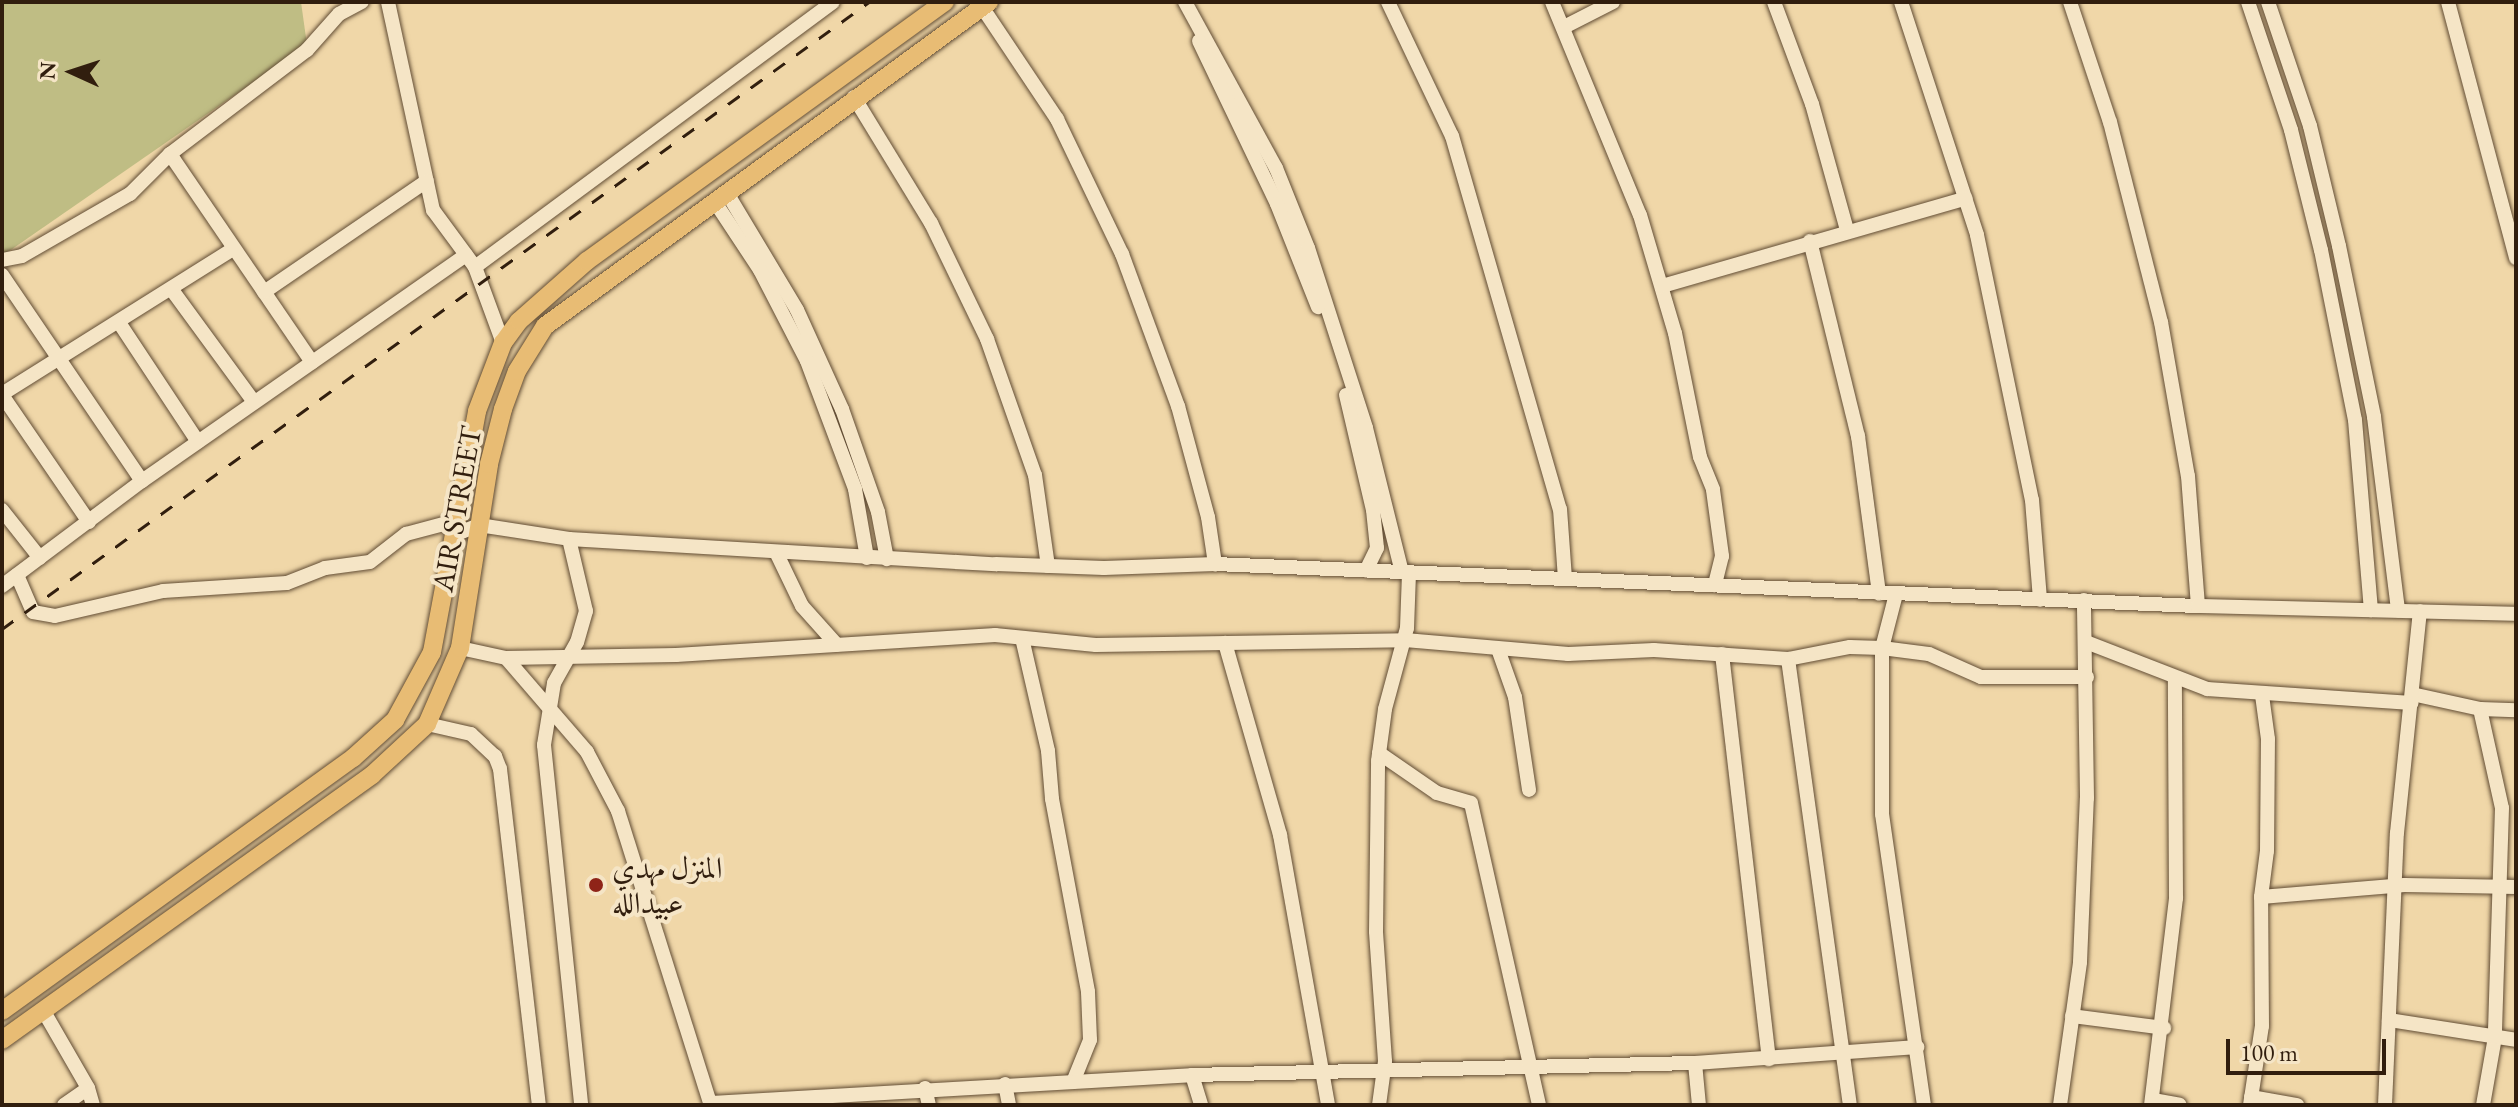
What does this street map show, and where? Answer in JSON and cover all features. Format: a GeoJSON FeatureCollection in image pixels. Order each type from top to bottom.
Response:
{"type":"FeatureCollection","features":[{"type":"Feature","properties":{"kind":"main road","name":"AIR STREET"},"geometry":{"type":"LineString","coordinates":[[2,1011],[384,733],[408,702],[432,652],[477,411],[503,343],[536,303],[587,261],[945,2]]}},
{"type":"Feature","properties":{"kind":"main road","name":"AIR STREET"},"geometry":{"type":"LineString","coordinates":[[2,1040],[372,775],[427,724],[460,648],[479,525],[503,409],[517,371],[545,326],[985,4]]}},
{"type":"Feature","properties":{"kind":"street"},"geometry":{"type":"LineString","coordinates":[[2,260],[22,256],[130,194],[170,154],[307,50],[339,14],[362,2]]}},
{"type":"Feature","properties":{"kind":"street"},"geometry":{"type":"LineString","coordinates":[[388,2],[438,221],[470,261],[503,343]]}},
{"type":"Feature","properties":{"kind":"street"},"geometry":{"type":"LineString","coordinates":[[2,586],[254,402],[470,261],[833,2]]}},
{"type":"Feature","properties":{"kind":"street"},"geometry":{"type":"LineString","coordinates":[[1178,2],[1277,204],[1334,348],[1373,510],[1377,548],[1366,571]]}},
{"type":"Feature","properties":{"kind":"street"},"geometry":{"type":"LineString","coordinates":[[1185,2],[1263,144],[1308,248],[1366,428],[1405,572],[1405,640],[1385,709],[1379,753],[1376,931],[1384,1067],[1379,1105]]}},
{"type":"Feature","properties":{"kind":"street"},"geometry":{"type":"LineString","coordinates":[[1388,2],[1452,136],[1560,509],[1565,578]]}},
{"type":"Feature","properties":{"kind":"street"},"geometry":{"type":"LineString","coordinates":[[1552,2],[1640,215],[1662,286],[1700,457],[1713,490],[1722,556],[1715,585]]}},
{"type":"Feature","properties":{"kind":"street"},"geometry":{"type":"LineString","coordinates":[[1564,27],[1613,2]]}},
{"type":"Feature","properties":{"kind":"street"},"geometry":{"type":"LineString","coordinates":[[1774,2],[1812,104],[1847,230]]}},
{"type":"Feature","properties":{"kind":"street"},"geometry":{"type":"LineString","coordinates":[[1901,2],[1966,198],[2001,336],[2032,500],[2040,600]]}},
{"type":"Feature","properties":{"kind":"street"},"geometry":{"type":"LineString","coordinates":[[2070,2],[2114,135],[2161,322],[2188,476],[2198,606]]}},
{"type":"Feature","properties":{"kind":"street"},"geometry":{"type":"LineString","coordinates":[[2248,2],[2291,130],[2321,250],[2355,420],[2371,610]]}},
{"type":"Feature","properties":{"kind":"street"},"geometry":{"type":"LineString","coordinates":[[2268,2],[2310,126],[2339,246],[2374,417],[2398,611]]}},
{"type":"Feature","properties":{"kind":"street"},"geometry":{"type":"LineString","coordinates":[[2448,2],[2516,258]]}},
{"type":"Feature","properties":{"kind":"street"},"geometry":{"type":"LineString","coordinates":[[985,4],[1057,119],[1122,254],[1178,406],[1208,517],[1215,564]]}},
{"type":"Feature","properties":{"kind":"street"},"geometry":{"type":"LineString","coordinates":[[854,97],[924,211],[987,339],[1035,475],[1048,566]]}},
{"type":"Feature","properties":{"kind":"street"},"geometry":{"type":"LineString","coordinates":[[170,154],[312,362]]}},
{"type":"Feature","properties":{"kind":"street"},"geometry":{"type":"LineString","coordinates":[[264,292],[427,181]]}},
{"type":"Feature","properties":{"kind":"street"},"geometry":{"type":"LineString","coordinates":[[721,198],[807,361],[855,489],[867,558]]}},
{"type":"Feature","properties":{"kind":"street"},"geometry":{"type":"LineString","coordinates":[[721,198],[797,310],[842,409],[878,512],[887,559]]}},
{"type":"Feature","properties":{"kind":"street"},"geometry":{"type":"LineString","coordinates":[[1662,286],[1966,198]]}},
{"type":"Feature","properties":{"kind":"street"},"geometry":{"type":"LineString","coordinates":[[1810,241],[1858,436],[1879,594]]}},
{"type":"Feature","properties":{"kind":"street"},"geometry":{"type":"LineString","coordinates":[[89,522],[2,394],[60,356],[120,324],[233,249]]}},
{"type":"Feature","properties":{"kind":"street"},"geometry":{"type":"LineString","coordinates":[[2,275],[60,356],[142,481]]}},
{"type":"Feature","properties":{"kind":"street"},"geometry":{"type":"LineString","coordinates":[[172,290],[254,402]]}},
{"type":"Feature","properties":{"kind":"street"},"geometry":{"type":"LineString","coordinates":[[120,324],[198,442]]}},
{"type":"Feature","properties":{"kind":"street"},"geometry":{"type":"LineString","coordinates":[[2,510],[40,558]]}},
{"type":"Feature","properties":{"kind":"street"},"geometry":{"type":"LineString","coordinates":[[17,575],[33,612],[55,616],[163,591],[287,583],[325,568],[370,562],[406,534],[479,525],[569,539],[887,559],[1048,566],[1215,564],[1879,594],[2516,614]]}},
{"type":"Feature","properties":{"kind":"street"},"geometry":{"type":"LineString","coordinates":[[569,539],[586,611],[577,642],[567,654],[549,704],[547,783],[581,1105]]}},
{"type":"Feature","properties":{"kind":"street"},"geometry":{"type":"LineString","coordinates":[[776,552],[802,606],[837,645]]}},
{"type":"Feature","properties":{"kind":"street"},"geometry":{"type":"LineString","coordinates":[[1896,594],[1882,648],[1882,814],[1924,1105]]}},
{"type":"Feature","properties":{"kind":"street"},"geometry":{"type":"LineString","coordinates":[[2060,1105],[2080,962],[2087,677],[2084,600]]}},
{"type":"Feature","properties":{"kind":"street"},"geometry":{"type":"LineString","coordinates":[[2385,1105],[2394,885],[2420,611]]}},
{"type":"Feature","properties":{"kind":"street"},"geometry":{"type":"LineString","coordinates":[[460,648],[506,658],[567,654],[676,655],[837,645],[905,637],[1022,638],[1096,645],[1405,640],[1498,649],[1722,654],[1788,659],[1850,647],[1929,654],[1981,677],[2087,677]]}},
{"type":"Feature","properties":{"kind":"street"},"geometry":{"type":"LineString","coordinates":[[1022,638],[1048,751],[1052,799],[1088,992],[1090,1040],[1073,1082]]}},
{"type":"Feature","properties":{"kind":"street"},"geometry":{"type":"LineString","coordinates":[[2086,642],[2175,680],[2262,695],[2412,699],[2480,709],[2516,710]]}},
{"type":"Feature","properties":{"kind":"street"},"geometry":{"type":"LineString","coordinates":[[1225,643],[1280,835],[1328,1105]]}},
{"type":"Feature","properties":{"kind":"street"},"geometry":{"type":"LineString","coordinates":[[1498,649],[1515,697],[1529,790]]}},
{"type":"Feature","properties":{"kind":"street"},"geometry":{"type":"LineString","coordinates":[[1722,654],[1769,1059]]}},
{"type":"Feature","properties":{"kind":"street"},"geometry":{"type":"LineString","coordinates":[[506,658],[549,704],[587,752],[618,811],[706,1104],[818,1100],[925,1088],[1192,1075],[1320,1073],[1384,1067],[1460,1071],[1695,1063],[1846,1056],[1917,1047]]}},
{"type":"Feature","properties":{"kind":"street"},"geometry":{"type":"LineString","coordinates":[[1788,659],[1846,1056],[1850,1105]]}},
{"type":"Feature","properties":{"kind":"street"},"geometry":{"type":"LineString","coordinates":[[2175,680],[2176,898],[2164,1028],[2152,1103],[2180,1105]]}},
{"type":"Feature","properties":{"kind":"street"},"geometry":{"type":"LineString","coordinates":[[2262,695],[2268,791],[2261,897],[2262,1026],[2251,1101],[2297,1105]]}},
{"type":"Feature","properties":{"kind":"street"},"geometry":{"type":"LineString","coordinates":[[2480,709],[2502,808],[2508,887],[2495,1037],[2483,1105]]}},
{"type":"Feature","properties":{"kind":"street"},"geometry":{"type":"LineString","coordinates":[[427,724],[471,734],[489,749],[500,769],[539,1105]]}},
{"type":"Feature","properties":{"kind":"street"},"geometry":{"type":"LineString","coordinates":[[1379,753],[1437,793],[1471,803],[1539,1105]]}},
{"type":"Feature","properties":{"kind":"street"},"geometry":{"type":"LineString","coordinates":[[2261,897],[2394,885],[2508,887]]}},
{"type":"Feature","properties":{"kind":"street"},"geometry":{"type":"LineString","coordinates":[[43,1010],[88,1088],[93,1105]]}},
{"type":"Feature","properties":{"kind":"street"},"geometry":{"type":"LineString","coordinates":[[2072,1016],[2164,1028]]}},
{"type":"Feature","properties":{"kind":"street"},"geometry":{"type":"LineString","coordinates":[[2389,1020],[2516,1040]]}},
{"type":"Feature","properties":{"kind":"street"},"geometry":{"type":"LineString","coordinates":[[1695,1063],[1699,1105]]}},
{"type":"Feature","properties":{"kind":"street"},"geometry":{"type":"LineString","coordinates":[[1192,1075],[1201,1105]]}},
{"type":"Feature","properties":{"kind":"street"},"geometry":{"type":"LineString","coordinates":[[1005,1084],[1009,1105]]}},
{"type":"Feature","properties":{"kind":"street"},"geometry":{"type":"LineString","coordinates":[[64,1105],[88,1088]]}},
{"type":"Feature","properties":{"kind":"street"},"geometry":{"type":"LineString","coordinates":[[925,1088],[929,1105]]}},
{"type":"Feature","properties":{"kind":"shaded area"},"geometry":{"type":"Polygon","coordinates":[[[2,2],[301,2],[307,45],[2,256],[2,2]]]}},
{"type":"Feature","properties":{"kind":"railway"},"geometry":{"type":"LineString","coordinates":[[2,629],[869,2]]}},
{"type":"Feature","properties":{"kind":"place","name":"المنزل مهدي عبيدالله"},"geometry":{"type":"Point","coordinates":[596,885]}}]}
